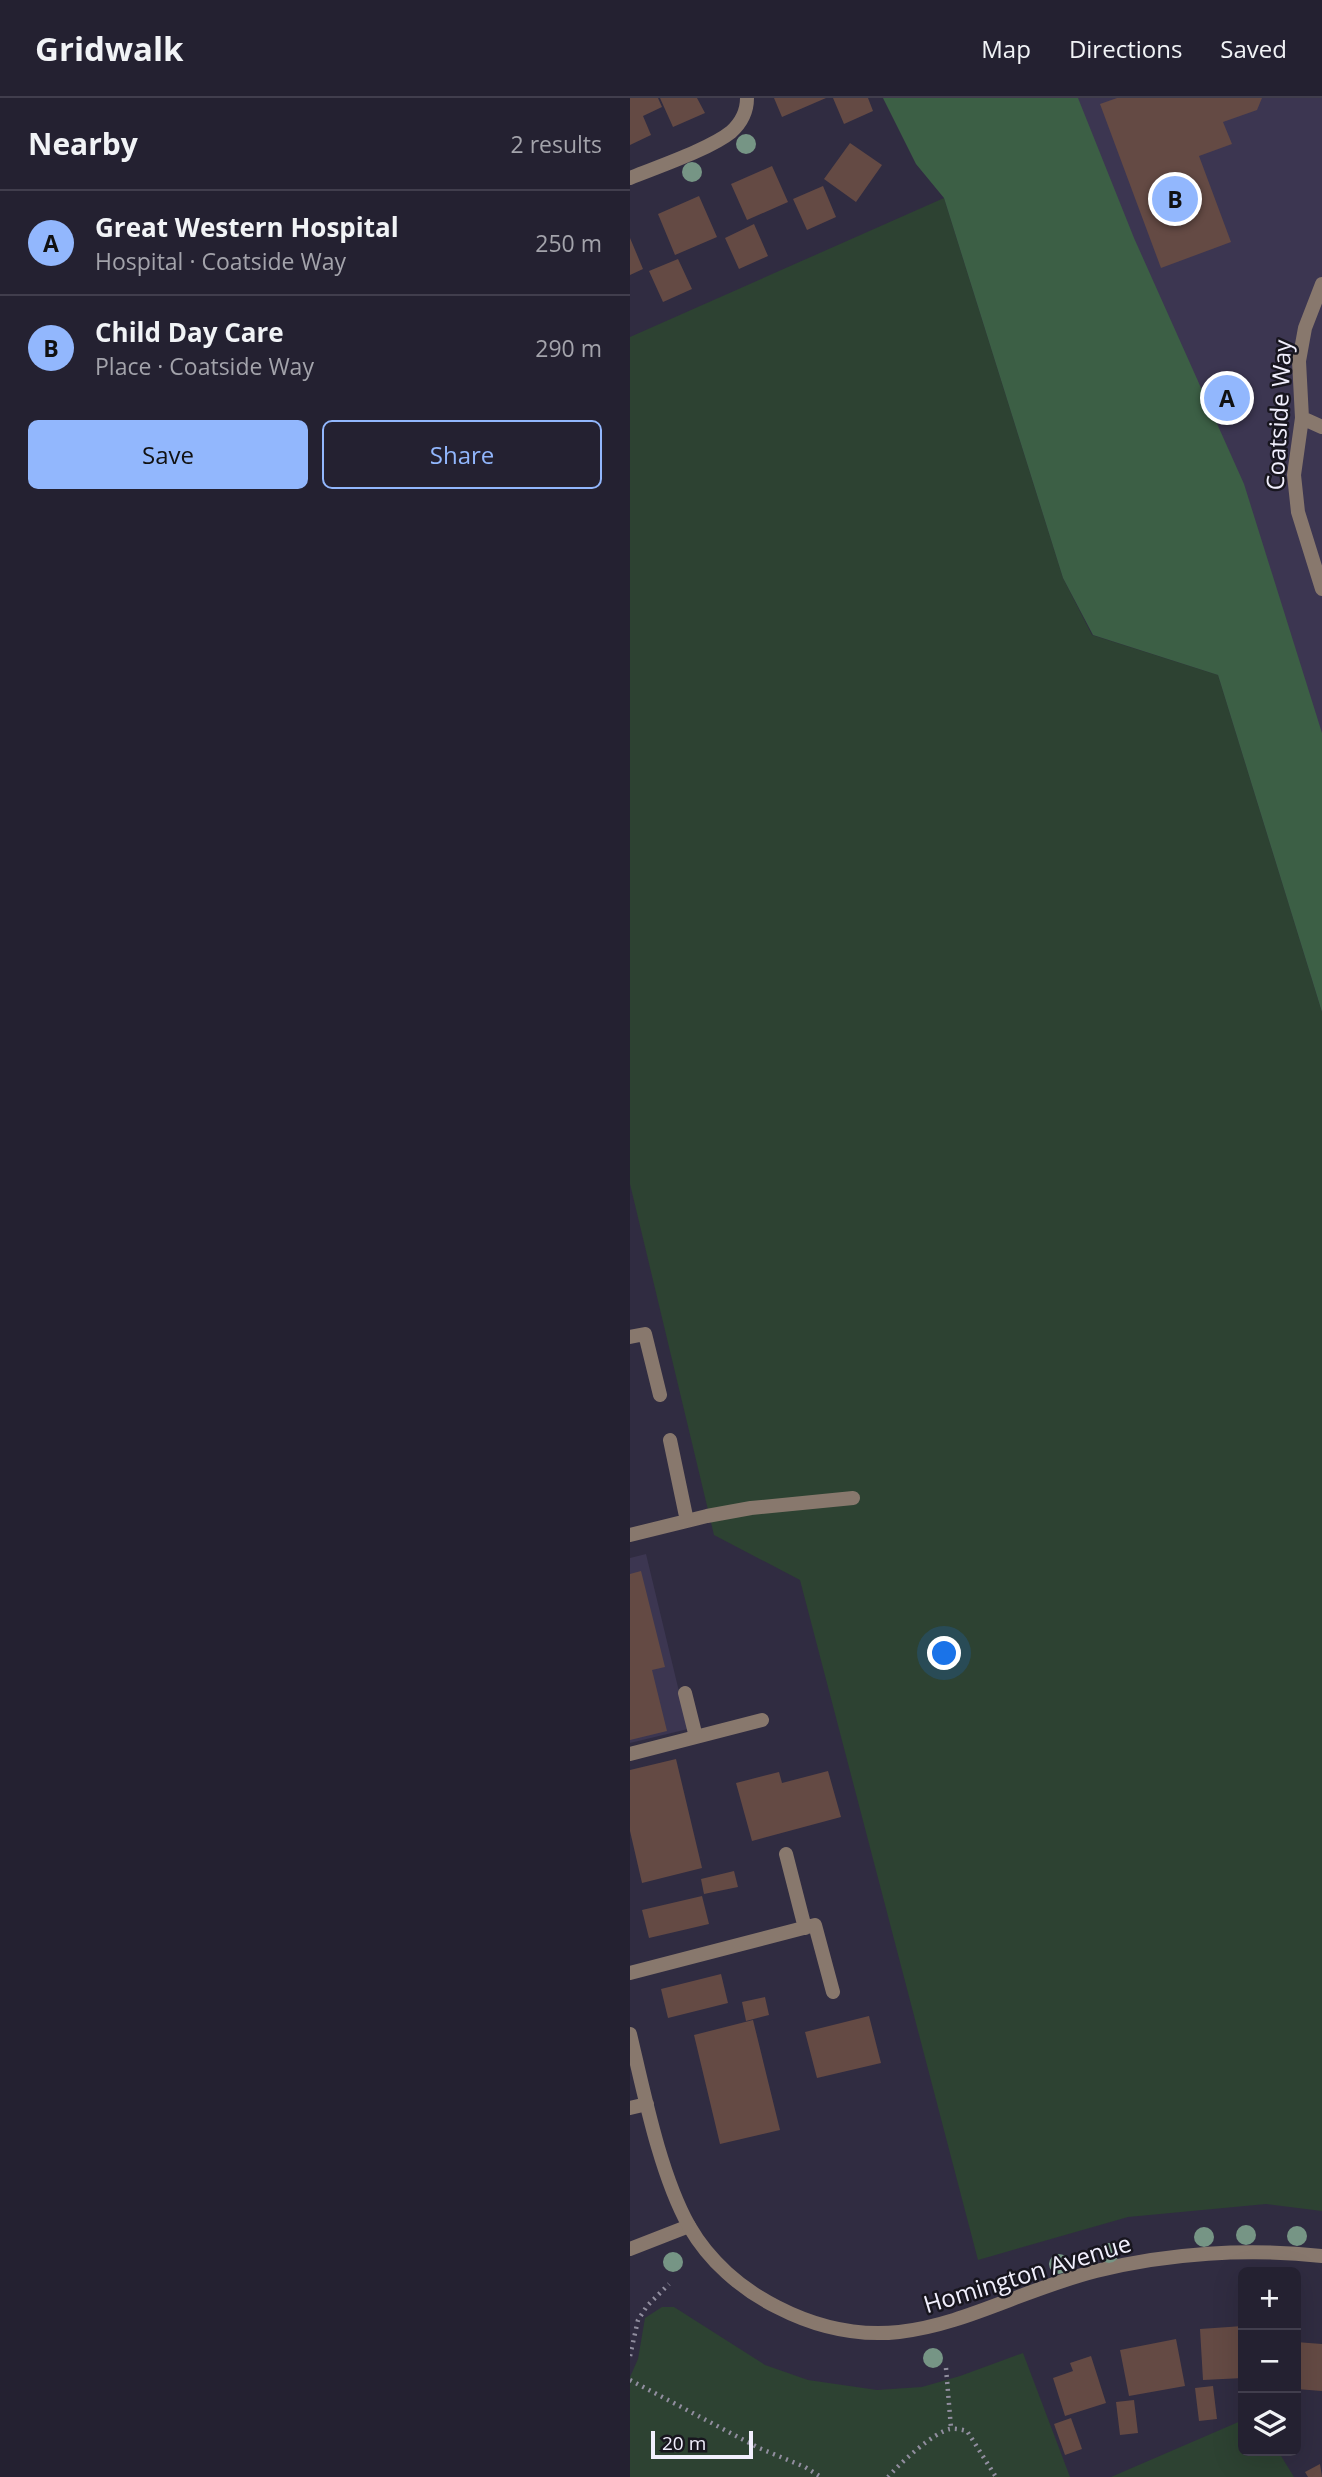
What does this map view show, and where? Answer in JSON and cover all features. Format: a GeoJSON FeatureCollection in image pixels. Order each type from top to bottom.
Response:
{"type":"FeatureCollection","features":[{"type":"Feature","properties":{"kind":"street"},"geometry":{"type":"LineString","coordinates":[[630,178],[717,141],[731,132],[742,121],[747,98]]}},
{"type":"Feature","properties":{"kind":"street","name":"Coatside Way"},"geometry":{"type":"LineString","coordinates":[[1322,284],[1305,328],[1298,362],[1302,418],[1294,487],[1298,512],[1322,589]]}},
{"type":"Feature","properties":{"kind":"street"},"geometry":{"type":"LineString","coordinates":[[1302,418],[1322,427]]}},
{"type":"Feature","properties":{"kind":"street"},"geometry":{"type":"LineString","coordinates":[[630,1337],[645,1334],[660,1395]]}},
{"type":"Feature","properties":{"kind":"street"},"geometry":{"type":"LineString","coordinates":[[670,1440],[687,1521]]}},
{"type":"Feature","properties":{"kind":"street"},"geometry":{"type":"LineString","coordinates":[[630,1535],[751,1508],[853,1498]]}},
{"type":"Feature","properties":{"kind":"street"},"geometry":{"type":"LineString","coordinates":[[685,1693],[696,1737]]}},
{"type":"Feature","properties":{"kind":"street"},"geometry":{"type":"LineString","coordinates":[[630,1754],[762,1720]]}},
{"type":"Feature","properties":{"kind":"street"},"geometry":{"type":"LineString","coordinates":[[786,1854],[805,1928]]}},
{"type":"Feature","properties":{"kind":"street"},"geometry":{"type":"LineString","coordinates":[[630,1973],[815,1925],[833,1992]]}},
{"type":"Feature","properties":{"kind":"street","name":"Homington Avenue"},"geometry":{"type":"LineString","coordinates":[[630,2034],[669,2179],[689,2226],[720,2266],[750,2292],[822,2327],[853,2332],[909,2331],[946,2324],[1047,2286],[1097,2271],[1148,2261],[1205,2254],[1322,2256]]}},
{"type":"Feature","properties":{"kind":"street"},"geometry":{"type":"LineString","coordinates":[[630,2108],[647,2104]]}},
{"type":"Feature","properties":{"kind":"street"},"geometry":{"type":"LineString","coordinates":[[630,2249],[689,2226]]}},
{"type":"Feature","properties":{"kind":"path"},"geometry":{"type":"LineString","coordinates":[[630,2356],[638,2320],[647,2306],[669,2284]]}},
{"type":"Feature","properties":{"kind":"path"},"geometry":{"type":"LineString","coordinates":[[946,2368],[951,2428]]}},
{"type":"Feature","properties":{"kind":"path"},"geometry":{"type":"LineString","coordinates":[[630,2380],[759,2448],[805,2467],[821,2477]]}},
{"type":"Feature","properties":{"kind":"path"},"geometry":{"type":"LineString","coordinates":[[888,2477],[928,2442],[951,2428],[967,2431],[996,2477]]}},
{"type":"Feature","properties":{"kind":"shaded area"},"geometry":{"type":"Polygon","coordinates":[[[1062,98],[1322,98],[1322,1012],[1062,98]]]}},
{"type":"Feature","properties":{"kind":"shaded area"},"geometry":{"type":"Polygon","coordinates":[[[646,1554],[688,1729],[630,1743],[630,1558],[646,1554]]]}},
{"type":"Feature","properties":{"kind":"green space"},"geometry":{"type":"Polygon","coordinates":[[[883,98],[1078,98],[1134,238],[1244,484],[1322,733],[1322,1012],[1218,675],[1093,635],[1063,578],[944,198],[916,164],[883,98]]]}},
{"type":"Feature","properties":{"kind":"green space"},"geometry":{"type":"Polygon","coordinates":[[[944,198],[1063,578],[1092,635],[1218,675],[1322,1012],[1322,2211],[1266,2204],[1128,2217],[978,2260],[800,1580],[714,1535],[630,1184],[630,337],[944,198]]]}},
{"type":"Feature","properties":{"kind":"green space"},"geometry":{"type":"Polygon","coordinates":[[[662,2307],[674,2307],[765,2365],[808,2380],[877,2390],[922,2387],[1023,2353],[1070,2477],[630,2477],[630,2377],[638,2359],[645,2318],[662,2307]]]}},
{"type":"Feature","properties":{"kind":"green space"},"geometry":{"type":"Polygon","coordinates":[[[1238,2422],[1238,2456],[1281,2456],[1294,2477],[1111,2477],[1238,2422]]]}},
{"type":"Feature","properties":{"kind":"building"},"geometry":{"type":"Polygon","coordinates":[[[630,98],[658,98],[662,107],[643,116],[651,135],[630,145],[630,98]]]}},
{"type":"Feature","properties":{"kind":"building"},"geometry":{"type":"Polygon","coordinates":[[[660,98],[697,98],[705,113],[673,127],[660,98]]]}},
{"type":"Feature","properties":{"kind":"building"},"geometry":{"type":"Polygon","coordinates":[[[774,98],[826,98],[782,117],[774,98]]]}},
{"type":"Feature","properties":{"kind":"building"},"geometry":{"type":"Polygon","coordinates":[[[833,98],[868,98],[873,111],[844,124],[833,98]]]}},
{"type":"Feature","properties":{"kind":"building"},"geometry":{"type":"Polygon","coordinates":[[[1117,98],[1262,98],[1257,110],[1223,122],[1232,144],[1199,156],[1231,242],[1161,268],[1100,104],[1117,98]]]}},
{"type":"Feature","properties":{"kind":"building"},"geometry":{"type":"Polygon","coordinates":[[[850,143],[882,165],[856,202],[824,179],[850,143]]]}},
{"type":"Feature","properties":{"kind":"building"},"geometry":{"type":"Polygon","coordinates":[[[772,166],[788,202],[747,220],[731,184],[772,166]]]}},
{"type":"Feature","properties":{"kind":"building"},"geometry":{"type":"Polygon","coordinates":[[[823,186],[836,217],[807,230],[793,199],[823,186]]]}},
{"type":"Feature","properties":{"kind":"building"},"geometry":{"type":"Polygon","coordinates":[[[699,196],[717,237],[675,255],[658,214],[699,196]]]}},
{"type":"Feature","properties":{"kind":"building"},"geometry":{"type":"Polygon","coordinates":[[[754,224],[768,256],[739,269],[725,238],[754,224]]]}},
{"type":"Feature","properties":{"kind":"building"},"geometry":{"type":"Polygon","coordinates":[[[630,238],[643,269],[630,275],[630,238]]]}},
{"type":"Feature","properties":{"kind":"building"},"geometry":{"type":"Polygon","coordinates":[[[678,259],[692,289],[663,302],[649,271],[678,259]]]}},
{"type":"Feature","properties":{"kind":"building"},"geometry":{"type":"Polygon","coordinates":[[[641,1571],[665,1667],[652,1670],[667,1731],[630,1740],[630,1574],[641,1571]]]}},
{"type":"Feature","properties":{"kind":"building"},"geometry":{"type":"Polygon","coordinates":[[[676,1759],[702,1868],[642,1883],[630,1831],[630,1770],[676,1759]]]}},
{"type":"Feature","properties":{"kind":"building"},"geometry":{"type":"Polygon","coordinates":[[[828,1771],[841,1817],[752,1841],[736,1783],[779,1772],[782,1783],[828,1771]]]}},
{"type":"Feature","properties":{"kind":"building"},"geometry":{"type":"Polygon","coordinates":[[[734,1871],[738,1887],[704,1894],[701,1879],[734,1871]]]}},
{"type":"Feature","properties":{"kind":"building"},"geometry":{"type":"Polygon","coordinates":[[[702,1896],[709,1924],[649,1938],[642,1910],[702,1896]]]}},
{"type":"Feature","properties":{"kind":"building"},"geometry":{"type":"Polygon","coordinates":[[[721,1974],[728,2003],[668,2018],[661,1989],[721,1974]]]}},
{"type":"Feature","properties":{"kind":"building"},"geometry":{"type":"Polygon","coordinates":[[[765,1997],[769,2015],[746,2021],[742,2002],[765,1997]]]}},
{"type":"Feature","properties":{"kind":"building"},"geometry":{"type":"Polygon","coordinates":[[[869,2016],[881,2063],[817,2078],[805,2032],[869,2016]]]}},
{"type":"Feature","properties":{"kind":"building"},"geometry":{"type":"Polygon","coordinates":[[[753,2020],[780,2130],[720,2144],[694,2035],[753,2020]]]}},
{"type":"Feature","properties":{"kind":"building"},"geometry":{"type":"Polygon","coordinates":[[[1238,2326],[1238,2378],[1203,2380],[1200,2329],[1238,2326]]]}},
{"type":"Feature","properties":{"kind":"building"},"geometry":{"type":"Polygon","coordinates":[[[1176,2339],[1185,2386],[1129,2396],[1120,2350],[1176,2339]]]}},
{"type":"Feature","properties":{"kind":"building"},"geometry":{"type":"Polygon","coordinates":[[[1301,2342],[1322,2344],[1322,2391],[1301,2389],[1301,2342]]]}},
{"type":"Feature","properties":{"kind":"building"},"geometry":{"type":"Polygon","coordinates":[[[1091,2356],[1106,2403],[1065,2416],[1053,2378],[1073,2371],[1070,2363],[1091,2356]]]}},
{"type":"Feature","properties":{"kind":"building"},"geometry":{"type":"Polygon","coordinates":[[[1213,2386],[1217,2419],[1199,2421],[1195,2388],[1213,2386]]]}},
{"type":"Feature","properties":{"kind":"building"},"geometry":{"type":"Polygon","coordinates":[[[1134,2400],[1138,2433],[1120,2435],[1116,2402],[1134,2400]]]}},
{"type":"Feature","properties":{"kind":"building"},"geometry":{"type":"Polygon","coordinates":[[[1071,2418],[1082,2449],[1065,2455],[1054,2424],[1071,2418]]]}},
{"type":"Feature","properties":{"kind":"building"},"geometry":{"type":"Polygon","coordinates":[[[1320,2464],[1322,2477],[1308,2477],[1305,2472],[1320,2464]]]}},
{"type":"Feature","properties":{"kind":"place","name":"Child Day Care"},"geometry":{"type":"Point","coordinates":[1175,199]}},
{"type":"Feature","properties":{"kind":"place","name":"Great Western Hospital"},"geometry":{"type":"Point","coordinates":[1227,398]}}]}
